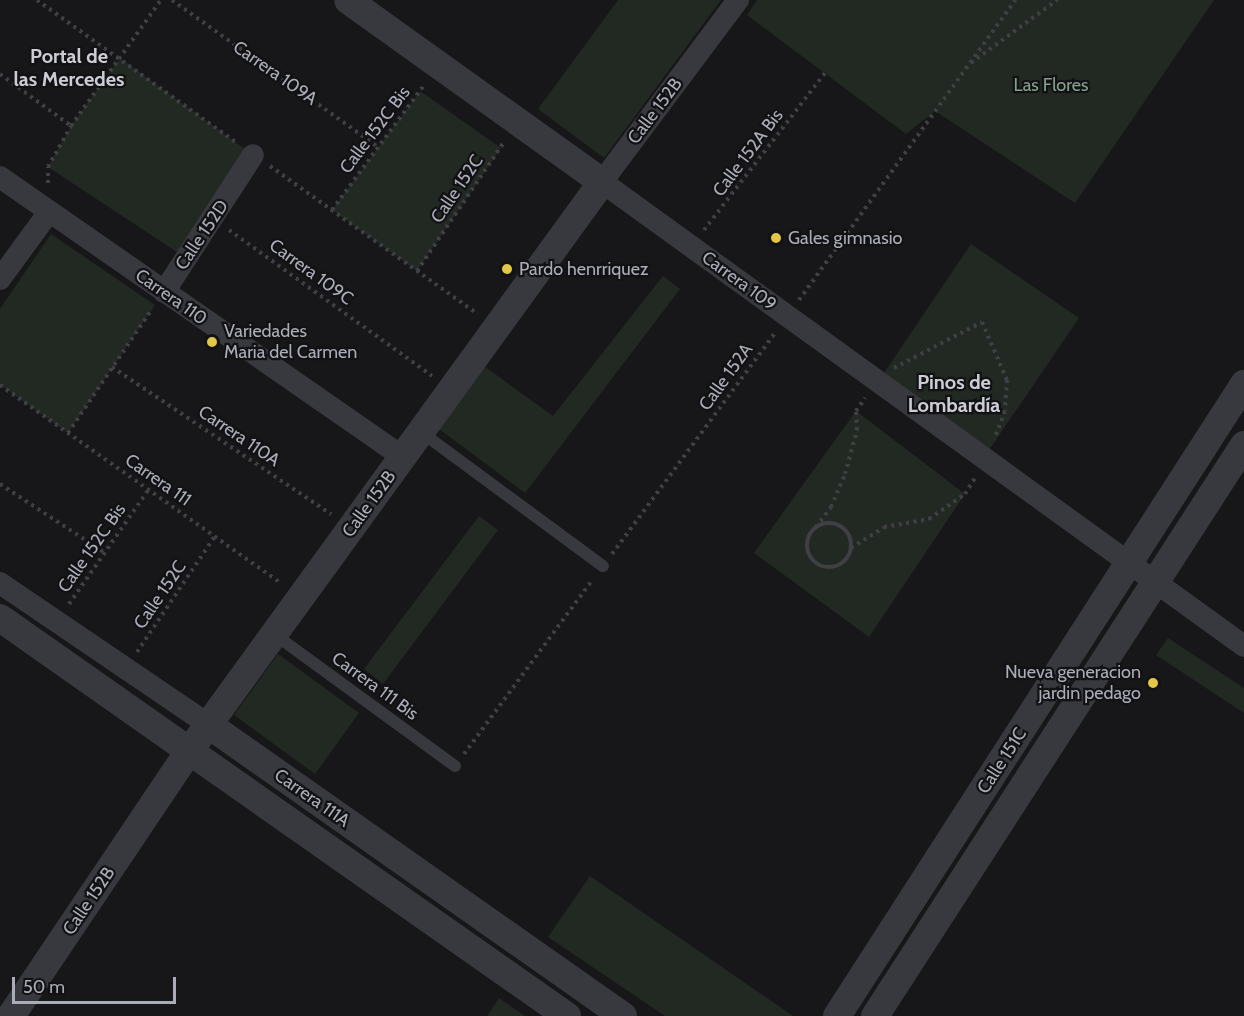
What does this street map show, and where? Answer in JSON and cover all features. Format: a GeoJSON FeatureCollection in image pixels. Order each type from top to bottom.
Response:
{"type":"FeatureCollection","features":[{"type":"Feature","properties":{"kind":"street","name":"Carrera 109"},"geometry":{"type":"LineString","coordinates":[[348,0],[1154,583]]}},
{"type":"Feature","properties":{"kind":"street","name":"Calle 152B"},"geometry":{"type":"LineString","coordinates":[[11,1016],[190,750],[602,182],[738,0]]}},
{"type":"Feature","properties":{"kind":"street","name":"Calle 152D"},"geometry":{"type":"LineString","coordinates":[[164,292],[214,219],[253,155]]}},
{"type":"Feature","properties":{"kind":"street","name":"Carrera 110"},"geometry":{"type":"LineString","coordinates":[[0,177],[403,457]]}},
{"type":"Feature","properties":{"kind":"street"},"geometry":{"type":"LineString","coordinates":[[0,279],[49,212]]}},
{"type":"Feature","properties":{"kind":"street","name":"Calle 151C"},"geometry":{"type":"LineString","coordinates":[[837,1016],[1244,384]]}},
{"type":"Feature","properties":{"kind":"street","name":"Calle 151C"},"geometry":{"type":"LineString","coordinates":[[875,1016],[1244,445]]}},
{"type":"Feature","properties":{"kind":"street","name":"Carrera 111A"},"geometry":{"type":"LineString","coordinates":[[0,583],[126,668],[623,1016]]}},
{"type":"Feature","properties":{"kind":"street"},"geometry":{"type":"LineString","coordinates":[[1154,583],[1244,646]]}},
{"type":"Feature","properties":{"kind":"street","name":"Carrera 111A"},"geometry":{"type":"LineString","coordinates":[[0,618],[567,1016]]}},
{"type":"Feature","properties":{"kind":"lane"},"geometry":{"type":"LineString","coordinates":[[421,432],[603,566]]}},
{"type":"Feature","properties":{"kind":"lane","name":"Carrera 111 Bis"},"geometry":{"type":"LineString","coordinates":[[274,634],[454,766]]}},
{"type":"Feature","properties":{"kind":"path"},"geometry":{"type":"LineString","coordinates":[[49,212],[48,167],[71,126],[161,0]]}},
{"type":"Feature","properties":{"kind":"path","name":"Carrera 109A"},"geometry":{"type":"LineString","coordinates":[[172,0],[378,147]]}},
{"type":"Feature","properties":{"kind":"path","name":"Calle 152A"},"geometry":{"type":"LineString","coordinates":[[454,766],[787,317],[1015,0]]}},
{"type":"Feature","properties":{"kind":"path"},"geometry":{"type":"LineString","coordinates":[[968,66],[1058,0]]}},
{"type":"Feature","properties":{"kind":"path","name":"Calle 152C Bis"},"geometry":{"type":"LineString","coordinates":[[332,210],[440,66]]}},
{"type":"Feature","properties":{"kind":"path"},"geometry":{"type":"LineString","coordinates":[[0,74],[71,126]]}},
{"type":"Feature","properties":{"kind":"path","name":"Calle 152A Bis"},"geometry":{"type":"LineString","coordinates":[[689,245],[714,220],[825,74]]}},
{"type":"Feature","properties":{"kind":"path","name":"Calle 152C"},"geometry":{"type":"LineString","coordinates":[[417,271],[518,122]]}},
{"type":"Feature","properties":{"kind":"path","name":"Carrera 109C"},"geometry":{"type":"LineString","coordinates":[[214,219],[452,389]]}},
{"type":"Feature","properties":{"kind":"path"},"geometry":{"type":"LineString","coordinates":[[68,433],[164,292]]}},
{"type":"Feature","properties":{"kind":"path"},"geometry":{"type":"LineString","coordinates":[[982,322],[1007,380],[1005,411],[986,461],[965,494],[953,505],[929,519],[884,527],[851,548],[844,561],[838,565],[824,567],[817,564],[808,552],[806,545],[808,538],[831,507],[845,474],[857,430],[856,411],[877,382],[884,373],[982,322]]}},
{"type":"Feature","properties":{"kind":"path","name":"Carrera 110A"},"geometry":{"type":"LineString","coordinates":[[112,367],[351,527]]}},
{"type":"Feature","properties":{"kind":"path","name":"Carrera 111"},"geometry":{"type":"LineString","coordinates":[[0,385],[301,597]]}},
{"type":"Feature","properties":{"kind":"path"},"geometry":{"type":"LineString","coordinates":[[0,484],[105,553]]}},
{"type":"Feature","properties":{"kind":"path","name":"Calle 152C Bis"},"geometry":{"type":"LineString","coordinates":[[57,621],[149,489]]}},
{"type":"Feature","properties":{"kind":"path"},"geometry":{"type":"LineString","coordinates":[[816,527],[837,525],[848,534],[851,548]]}},
{"type":"Feature","properties":{"kind":"path","name":"Calle 152C"},"geometry":{"type":"LineString","coordinates":[[126,668],[215,536]]}},
{"type":"Feature","properties":{"kind":"green space"},"geometry":{"type":"Polygon","coordinates":[[[618,0],[721,0],[604,158],[538,109],[618,0]]]}},
{"type":"Feature","properties":{"kind":"green space","name":"Las Flores"},"geometry":{"type":"Polygon","coordinates":[[[757,0],[1214,0],[1075,203],[935,111],[906,134],[747,15],[757,0]]]}},
{"type":"Feature","properties":{"kind":"green space"},"geometry":{"type":"Polygon","coordinates":[[[120,58],[253,155],[186,258],[48,167],[71,126],[120,58]]]}},
{"type":"Feature","properties":{"kind":"green space"},"geometry":{"type":"Polygon","coordinates":[[[420,91],[501,148],[417,271],[332,210],[420,91]]]}},
{"type":"Feature","properties":{"kind":"green space"},"geometry":{"type":"Polygon","coordinates":[[[51,234],[155,305],[68,433],[0,385],[0,309],[51,234]]]}},
{"type":"Feature","properties":{"kind":"green space"},"geometry":{"type":"Polygon","coordinates":[[[971,244],[1079,318],[989,450],[884,373],[971,244]]]}},
{"type":"Feature","properties":{"kind":"green space"},"geometry":{"type":"Polygon","coordinates":[[[663,276],[680,289],[525,493],[439,429],[484,366],[553,416],[663,276]]]}},
{"type":"Feature","properties":{"kind":"green space"},"geometry":{"type":"Polygon","coordinates":[[[856,411],[965,494],[869,637],[754,553],[856,411]]]}},
{"type":"Feature","properties":{"kind":"green space"},"geometry":{"type":"Polygon","coordinates":[[[479,516],[498,530],[383,684],[364,669],[479,516]]]}},
{"type":"Feature","properties":{"kind":"green space"},"geometry":{"type":"Polygon","coordinates":[[[1168,638],[1244,688],[1244,713],[1156,655],[1168,638]]]}},
{"type":"Feature","properties":{"kind":"green space"},"geometry":{"type":"Polygon","coordinates":[[[278,654],[359,713],[315,774],[234,715],[278,654]]]}},
{"type":"Feature","properties":{"kind":"green space"},"geometry":{"type":"Polygon","coordinates":[[[590,876],[793,1016],[665,1016],[548,937],[590,876]]]}},
{"type":"Feature","properties":{"kind":"green space"},"geometry":{"type":"Polygon","coordinates":[[[499,998],[525,1016],[487,1016],[499,998]]]}},
{"type":"Feature","properties":{"kind":"place","name":"Gales gimnasio"},"geometry":{"type":"Point","coordinates":[776,238]}},
{"type":"Feature","properties":{"kind":"place","name":"Pardo henrriquez"},"geometry":{"type":"Point","coordinates":[507,269]}},
{"type":"Feature","properties":{"kind":"place","name":"Variedades Maria del Carmen"},"geometry":{"type":"Point","coordinates":[212,342]}},
{"type":"Feature","properties":{"kind":"place","name":"Nueva generacion jardin pedago"},"geometry":{"type":"Point","coordinates":[1153,683]}},
{"type":"Feature","properties":{"kind":"district","name":"Portal de las Mercedes"},"geometry":{"type":"Point","coordinates":[69,68]}},
{"type":"Feature","properties":{"kind":"district","name":"Pinos de Lombardía"},"geometry":{"type":"Point","coordinates":[954,394]}}]}
